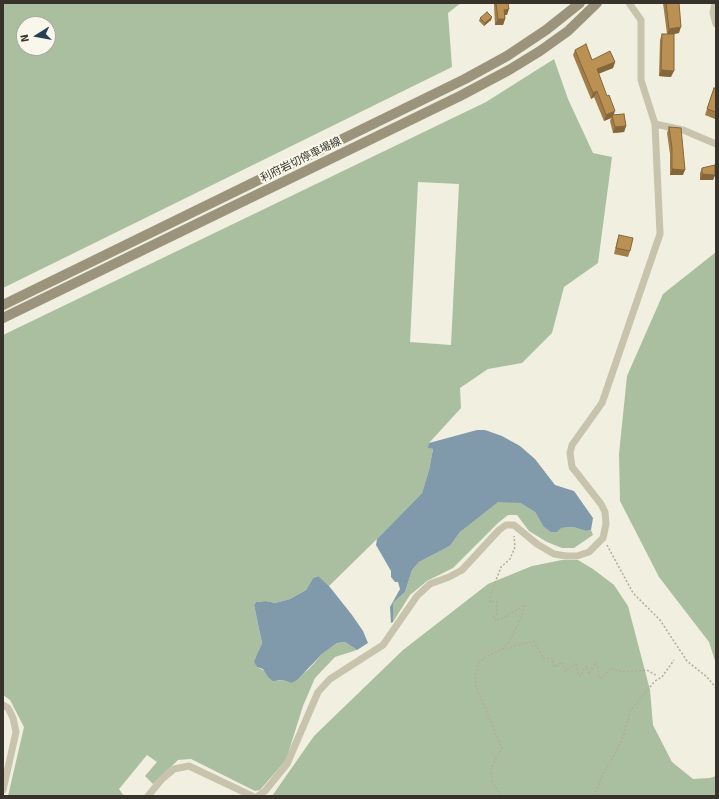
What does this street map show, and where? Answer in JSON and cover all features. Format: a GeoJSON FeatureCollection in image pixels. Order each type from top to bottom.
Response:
{"type":"FeatureCollection","features":[{"type":"Feature","properties":{"kind":"main road","name":"利府岩切停車場線"},"geometry":{"type":"LineString","coordinates":[[3,305],[465,79],[546,30],[580,3]]}},
{"type":"Feature","properties":{"kind":"main road","name":"利府岩切停車場線"},"geometry":{"type":"LineString","coordinates":[[3,318],[460,96],[509,70],[540,51],[568,31],[598,3]]}},
{"type":"Feature","properties":{"kind":"street"},"geometry":{"type":"LineString","coordinates":[[715,3],[714,13],[716,22]]}},
{"type":"Feature","properties":{"kind":"street"},"geometry":{"type":"LineString","coordinates":[[258,796],[265,791],[287,764],[318,692],[330,679],[383,645],[417,596],[430,584],[449,577],[462,570],[499,530],[506,525],[514,524],[537,544],[554,554],[566,556],[578,556],[589,552],[604,538],[606,524],[605,512],[601,504],[572,467],[570,453],[572,445],[602,403],[660,234],[655,124],[641,80],[641,20],[632,4]]}},
{"type":"Feature","properties":{"kind":"street"},"geometry":{"type":"LineString","coordinates":[[655,124],[683,130],[701,139],[716,144]]}},
{"type":"Feature","properties":{"kind":"street"},"geometry":{"type":"LineString","coordinates":[[3,705],[8,708],[13,718],[16,732],[3,790]]}},
{"type":"Feature","properties":{"kind":"street"},"geometry":{"type":"LineString","coordinates":[[148,796],[162,779],[174,769],[189,766],[252,796]]}},
{"type":"Feature","properties":{"kind":"path"},"geometry":{"type":"LineString","coordinates":[[500,650],[509,642],[522,616],[524,605],[497,621],[493,618],[497,613],[497,602],[490,602],[490,596],[501,567],[510,559],[515,547],[514,524]]}},
{"type":"Feature","properties":{"kind":"path"},"geometry":{"type":"LineString","coordinates":[[604,538],[633,593],[660,620],[687,661],[707,677],[716,688]]}},
{"type":"Feature","properties":{"kind":"path"},"geometry":{"type":"LineString","coordinates":[[501,796],[492,781],[491,768],[502,748],[476,687],[475,678],[478,663],[500,650],[534,641],[543,658],[553,659],[554,667],[562,662],[565,671],[576,663],[579,676],[581,676],[585,667],[587,666],[589,674],[593,666],[597,663],[599,677],[602,678],[611,668],[622,672],[646,670],[657,676]]}},
{"type":"Feature","properties":{"kind":"path"},"geometry":{"type":"LineString","coordinates":[[594,796],[602,776],[623,737],[630,711],[655,681],[662,677],[674,660]]}},
{"type":"Feature","properties":{"kind":"green space"},"geometry":{"type":"Polygon","coordinates":[[[3,3],[461,3],[448,13],[452,67],[3,288],[3,3]]]}},
{"type":"Feature","properties":{"kind":"green space"},"geometry":{"type":"Polygon","coordinates":[[[554,59],[568,99],[593,153],[612,157],[598,263],[564,287],[552,333],[522,363],[488,369],[460,388],[461,408],[429,443],[429,448],[433,449],[429,470],[422,493],[377,539],[329,586],[317,576],[313,578],[306,590],[290,599],[275,603],[266,601],[256,602],[254,605],[262,643],[255,662],[257,667],[267,672],[268,677],[278,681],[283,680],[291,683],[309,669],[322,654],[337,643],[345,642],[357,650],[335,657],[315,678],[303,706],[286,760],[260,790],[255,791],[191,759],[178,760],[153,784],[145,776],[157,762],[147,755],[119,789],[124,796],[8,796],[24,727],[10,700],[3,695],[3,335],[486,102],[554,59]],[[418,182],[410,342],[451,345],[459,184],[418,182]]]}},
{"type":"Feature","properties":{"kind":"green space"},"geometry":{"type":"Polygon","coordinates":[[[716,252],[716,664],[709,642],[659,577],[620,501],[619,454],[627,376],[663,294],[716,252]]]}},
{"type":"Feature","properties":{"kind":"green space"},"geometry":{"type":"Polygon","coordinates":[[[507,501],[520,503],[535,512],[543,526],[561,528],[573,527],[586,531],[591,530],[593,535],[574,548],[562,548],[547,542],[529,531],[517,515],[508,515],[453,568],[427,581],[410,595],[393,622],[393,603],[405,592],[412,570],[419,562],[450,546],[460,532],[488,508],[498,502],[507,501]]]}},
{"type":"Feature","properties":{"kind":"green space"},"geometry":{"type":"Polygon","coordinates":[[[562,560],[578,560],[593,569],[614,585],[628,606],[650,690],[653,725],[672,762],[693,779],[710,778],[716,776],[716,796],[272,796],[314,736],[403,650],[488,584],[532,566],[562,560]]]}},
{"type":"Feature","properties":{"kind":"water"},"geometry":{"type":"Polygon","coordinates":[[[477,430],[485,430],[502,436],[520,446],[535,459],[555,485],[574,491],[593,518],[591,530],[586,531],[573,527],[561,528],[557,532],[551,532],[543,526],[535,512],[520,503],[498,502],[460,532],[450,546],[419,562],[412,570],[405,592],[393,603],[393,622],[391,623],[390,607],[400,589],[398,582],[395,582],[391,577],[391,571],[376,545],[377,539],[422,493],[429,470],[433,449],[428,448],[429,443],[477,430]]]}},
{"type":"Feature","properties":{"kind":"water"},"geometry":{"type":"Polygon","coordinates":[[[318,576],[329,586],[352,615],[363,631],[368,643],[357,650],[345,642],[337,643],[322,654],[297,680],[291,683],[283,680],[273,681],[268,677],[263,669],[257,667],[254,662],[262,643],[254,605],[256,602],[266,601],[275,603],[290,599],[306,590],[313,578],[318,576]]]}},
{"type":"Feature","properties":{"kind":"building"},"geometry":{"type":"Polygon","coordinates":[[[496,3],[508,3],[509,9],[504,10],[505,19],[498,19],[496,3]]]}},
{"type":"Feature","properties":{"kind":"building"},"geometry":{"type":"Polygon","coordinates":[[[666,3],[679,3],[681,27],[669,29],[666,3]]]}},
{"type":"Feature","properties":{"kind":"building"},"geometry":{"type":"Polygon","coordinates":[[[487,12],[492,17],[485,23],[480,18],[487,12]]]}},
{"type":"Feature","properties":{"kind":"building"},"geometry":{"type":"Polygon","coordinates":[[[662,34],[674,34],[674,71],[661,70],[662,34]]]}},
{"type":"Feature","properties":{"kind":"building"},"geometry":{"type":"Polygon","coordinates":[[[586,44],[592,60],[610,51],[615,62],[597,69],[607,96],[609,95],[615,111],[606,115],[597,91],[593,93],[575,50],[586,44]]]}},
{"type":"Feature","properties":{"kind":"building"},"geometry":{"type":"Polygon","coordinates":[[[714,88],[716,89],[716,112],[707,109],[714,88]]]}},
{"type":"Feature","properties":{"kind":"building"},"geometry":{"type":"Polygon","coordinates":[[[624,114],[626,126],[615,127],[612,115],[624,114]]]}},
{"type":"Feature","properties":{"kind":"building"},"geometry":{"type":"Polygon","coordinates":[[[669,127],[681,128],[685,170],[672,169],[672,148],[669,127]]]}},
{"type":"Feature","properties":{"kind":"building"},"geometry":{"type":"Polygon","coordinates":[[[715,165],[715,175],[702,174],[702,168],[715,165]]]}},
{"type":"Feature","properties":{"kind":"building"},"geometry":{"type":"Polygon","coordinates":[[[619,235],[633,238],[630,251],[616,248],[619,235]]]}}]}
